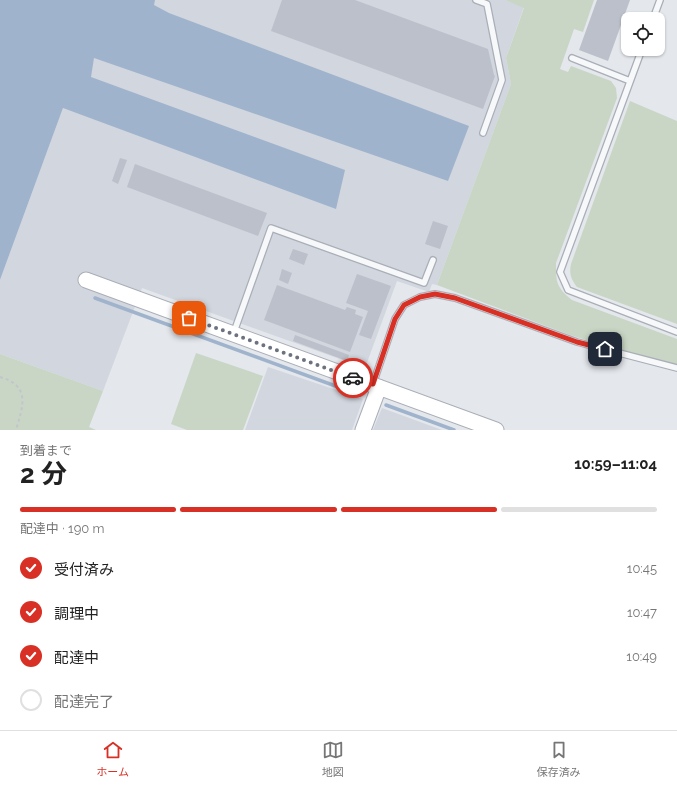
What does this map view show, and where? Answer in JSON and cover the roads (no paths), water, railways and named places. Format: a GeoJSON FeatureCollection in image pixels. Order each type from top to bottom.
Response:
{"type":"FeatureCollection","features":[{"type":"Feature","properties":{"kind":"street"},"geometry":{"type":"LineString","coordinates":[[86,280],[496,430]]}},
{"type":"Feature","properties":{"kind":"street"},"geometry":{"type":"LineString","coordinates":[[363,430],[376,386]]}},
{"type":"Feature","properties":{"kind":"lane"},"geometry":{"type":"LineString","coordinates":[[476,0],[487,4],[502,80],[483,133]]}},
{"type":"Feature","properties":{"kind":"lane"},"geometry":{"type":"LineString","coordinates":[[656,12],[660,0]]}},
{"type":"Feature","properties":{"kind":"lane"},"geometry":{"type":"LineString","coordinates":[[639,56],[560,272],[568,290],[677,332]]}},
{"type":"Feature","properties":{"kind":"lane"},"geometry":{"type":"LineString","coordinates":[[572,58],[630,81]]}},
{"type":"Feature","properties":{"kind":"lane"},"geometry":{"type":"LineString","coordinates":[[233,334],[271,228],[424,284],[433,260]]}},
{"type":"Feature","properties":{"kind":"lane"},"geometry":{"type":"LineString","coordinates":[[376,386],[395,319],[404,305],[420,297],[435,294],[455,298],[577,342],[677,368]]}},
{"type":"Feature","properties":{"kind":"water"},"geometry":{"type":"Polygon","coordinates":[[[0,0],[155,0],[154,5],[169,13],[469,126],[448,181],[94,58],[91,77],[345,170],[336,209],[63,108],[0,280],[0,0]]]}},
{"type":"Feature","properties":{"kind":"waterway"},"geometry":{"type":"LineString","coordinates":[[95,298],[360,395]]}},
{"type":"Feature","properties":{"kind":"waterway"},"geometry":{"type":"LineString","coordinates":[[386,405],[454,430]]}}]}
